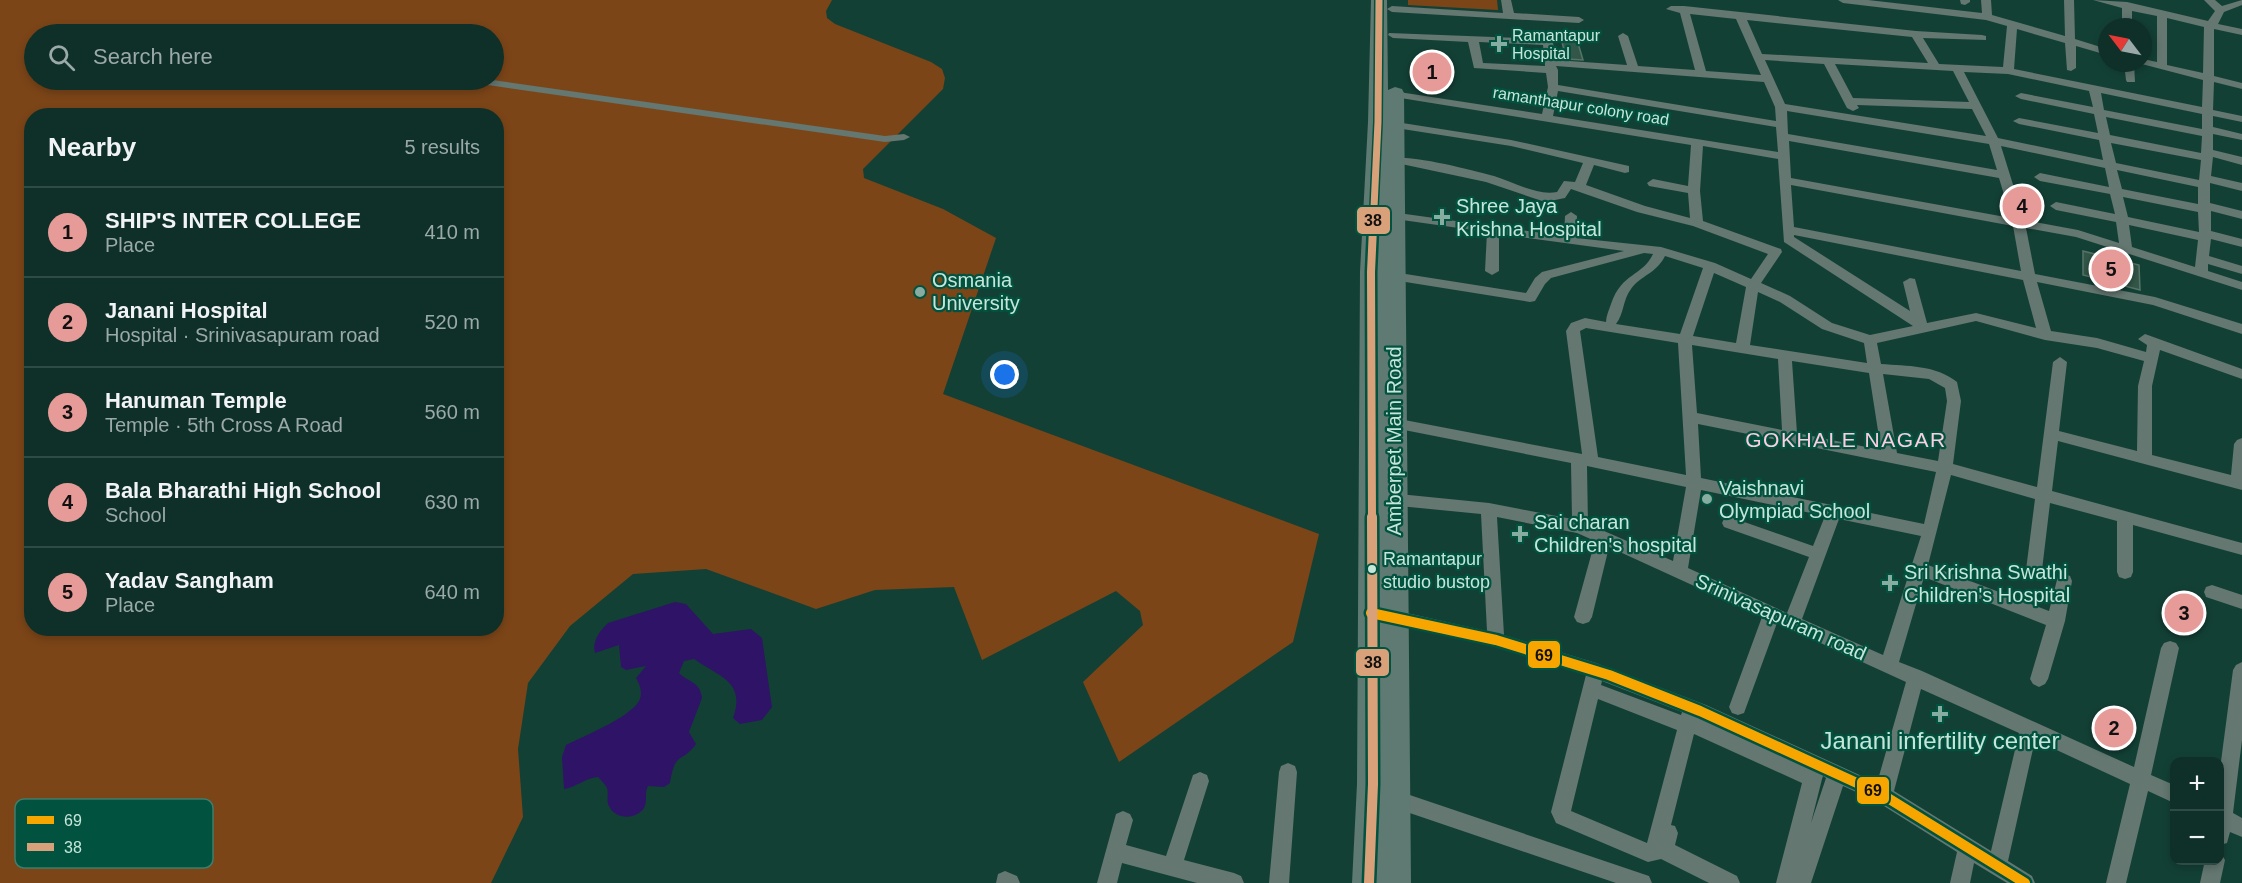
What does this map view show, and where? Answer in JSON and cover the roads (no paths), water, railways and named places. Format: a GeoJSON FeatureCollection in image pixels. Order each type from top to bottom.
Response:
{"type":"FeatureCollection","features":[{"type":"Feature","properties":{"kind":"highway"},"geometry":{"type":"LineString","coordinates":[[1370,883],[1382,615],[1382,499],[1371,272],[1387,93],[1389,11]]}},
{"type":"Feature","properties":{"kind":"highway","name":"Amberpet Main Road"},"geometry":{"type":"LineString","coordinates":[[1382,499],[1394,423],[1393,276],[1396,125],[1387,93],[1389,11]]}},
{"type":"Feature","properties":{"kind":"highway"},"geometry":{"type":"LineString","coordinates":[[1382,615],[1392,798],[1394,883]]}},
{"type":"Feature","properties":{"kind":"street"},"geometry":{"type":"LineString","coordinates":[[1506,0],[1509,15]]}},
{"type":"Feature","properties":{"kind":"street"},"geometry":{"type":"LineString","coordinates":[[1843,0],[1877,2],[1987,17],[2098,50]]}},
{"type":"Feature","properties":{"kind":"street"},"geometry":{"type":"LineString","coordinates":[[1986,0],[1987,17]]}},
{"type":"Feature","properties":{"kind":"street"},"geometry":{"type":"LineString","coordinates":[[2068,0],[2071,68]]}},
{"type":"Feature","properties":{"kind":"street"},"geometry":{"type":"LineString","coordinates":[[2098,0],[2242,32]]}},
{"type":"Feature","properties":{"kind":"street"},"geometry":{"type":"LineString","coordinates":[[2209,0],[2220,10]]}},
{"type":"Feature","properties":{"kind":"street"},"geometry":{"type":"LineString","coordinates":[[2209,25],[2215,21],[2220,10],[2239,4]]}},
{"type":"Feature","properties":{"kind":"street"},"geometry":{"type":"LineString","coordinates":[[2127,5],[2127,18]]}},
{"type":"Feature","properties":{"kind":"street"},"geometry":{"type":"LineString","coordinates":[[1671,9],[1916,34],[1982,38]]}},
{"type":"Feature","properties":{"kind":"street"},"geometry":{"type":"LineString","coordinates":[[1684,9],[1701,74]]}},
{"type":"Feature","properties":{"kind":"street"},"geometry":{"type":"LineString","coordinates":[[1389,11],[1579,20]]}},
{"type":"Feature","properties":{"kind":"street"},"geometry":{"type":"LineString","coordinates":[[1389,11],[1473,39],[1548,42],[1553,87],[1547,118]]}},
{"type":"Feature","properties":{"kind":"street"},"geometry":{"type":"LineString","coordinates":[[2162,13],[2163,67]]}},
{"type":"Feature","properties":{"kind":"street"},"geometry":{"type":"LineString","coordinates":[[1740,16],[1781,107],[1788,239],[1922,327]]}},
{"type":"Feature","properties":{"kind":"street"},"geometry":{"type":"LineString","coordinates":[[2008,71],[2012,25]]}},
{"type":"Feature","properties":{"kind":"street"},"geometry":{"type":"LineString","coordinates":[[2202,266],[2208,208],[2204,181],[2207,155],[2209,25]]}},
{"type":"Feature","properties":{"kind":"street"},"geometry":{"type":"LineString","coordinates":[[1916,34],[1934,66]]}},
{"type":"Feature","properties":{"kind":"street"},"geometry":{"type":"LineString","coordinates":[[1623,36],[1634,70]]}},
{"type":"Feature","properties":{"kind":"street"},"geometry":{"type":"LineString","coordinates":[[1473,39],[1478,66],[1552,66],[1768,79]]}},
{"type":"Feature","properties":{"kind":"street"},"geometry":{"type":"LineString","coordinates":[[1760,57],[2008,71],[2242,119]]}},
{"type":"Feature","properties":{"kind":"street"},"geometry":{"type":"LineString","coordinates":[[1827,60],[1859,120]]}},
{"type":"Feature","properties":{"kind":"street"},"geometry":{"type":"LineString","coordinates":[[2152,64],[2242,86]]}},
{"type":"Feature","properties":{"kind":"street"},"geometry":{"type":"LineString","coordinates":[[1956,67],[1994,141],[2019,223],[2029,277],[2045,335]]}},
{"type":"Feature","properties":{"kind":"street"},"geometry":{"type":"LineString","coordinates":[[2130,72],[2131,80]]}},
{"type":"Feature","properties":{"kind":"street"},"geometry":{"type":"LineString","coordinates":[[504,84],[885,139],[904,137]]}},
{"type":"Feature","properties":{"kind":"street"},"geometry":{"type":"LineString","coordinates":[[1553,87],[2003,175]]}},
{"type":"Feature","properties":{"kind":"street"},"geometry":{"type":"LineString","coordinates":[[2094,88],[2126,248]]}},
{"type":"Feature","properties":{"kind":"street","name":"ramanthapur colony road"},"geometry":{"type":"LineString","coordinates":[[1387,93],[1783,156]]}},
{"type":"Feature","properties":{"kind":"street"},"geometry":{"type":"LineString","coordinates":[[2021,96],[2242,137]]}},
{"type":"Feature","properties":{"kind":"street"},"geometry":{"type":"LineString","coordinates":[[1850,100],[1976,106]]}},
{"type":"Feature","properties":{"kind":"street"},"geometry":{"type":"LineString","coordinates":[[1781,107],[1994,141],[2242,188]]}},
{"type":"Feature","properties":{"kind":"street"},"geometry":{"type":"LineString","coordinates":[[2019,120],[2106,139],[2242,161]]}},
{"type":"Feature","properties":{"kind":"street"},"geometry":{"type":"LineString","coordinates":[[1396,125],[1511,143],[1625,169]]}},
{"type":"Feature","properties":{"kind":"street"},"geometry":{"type":"LineString","coordinates":[[1696,142],[1694,191],[1697,223]]}},
{"type":"Feature","properties":{"kind":"street"},"geometry":{"type":"LineString","coordinates":[[1396,160],[1425,164],[1490,179],[1545,198],[1561,195],[1568,184],[1641,209],[1697,223],[1776,252],[1753,285],[1742,349]]}},
{"type":"Feature","properties":{"kind":"street"},"geometry":{"type":"LineString","coordinates":[[1580,187],[1590,161]]}},
{"type":"Feature","properties":{"kind":"street"},"geometry":{"type":"LineString","coordinates":[[2040,177],[2242,215]]}},
{"type":"Feature","properties":{"kind":"street"},"geometry":{"type":"LineString","coordinates":[[1784,180],[2078,234],[2202,266],[2242,270]]}},
{"type":"Feature","properties":{"kind":"street"},"geometry":{"type":"LineString","coordinates":[[1653,183],[1694,191]]}},
{"type":"Feature","properties":{"kind":"street"},"geometry":{"type":"LineString","coordinates":[[2208,208],[2242,203]]}},
{"type":"Feature","properties":{"kind":"street"},"geometry":{"type":"LineString","coordinates":[[2056,206],[2242,243]]}},
{"type":"Feature","properties":{"kind":"street"},"geometry":{"type":"LineString","coordinates":[[1395,215],[1570,241],[1661,251],[1710,266],[1785,299],[1827,326],[1870,340],[1976,317],[2045,335],[2097,343],[2152,358]]}},
{"type":"Feature","properties":{"kind":"street"},"geometry":{"type":"LineString","coordinates":[[1570,241],[1571,216]]}},
{"type":"Feature","properties":{"kind":"street"},"geometry":{"type":"LineString","coordinates":[[1492,271],[1493,229]]}},
{"type":"Feature","properties":{"kind":"street"},"geometry":{"type":"LineString","coordinates":[[1788,230],[2155,301],[2242,329]]}},
{"type":"Feature","properties":{"kind":"street"},"geometry":{"type":"LineString","coordinates":[[1393,276],[1530,298],[1547,275],[1604,262],[1645,248]]}},
{"type":"Feature","properties":{"kind":"street"},"geometry":{"type":"LineString","coordinates":[[1612,320],[1622,291],[1628,283],[1654,265],[1661,251]]}},
{"type":"Feature","properties":{"kind":"street"},"geometry":{"type":"LineString","coordinates":[[1679,573],[1694,483],[1685,340],[1710,266]]}},
{"type":"Feature","properties":{"kind":"street"},"geometry":{"type":"LineString","coordinates":[[2202,266],[2242,286]]}},
{"type":"Feature","properties":{"kind":"street"},"geometry":{"type":"LineString","coordinates":[[1910,282],[1922,327]]}},
{"type":"Feature","properties":{"kind":"street"},"geometry":{"type":"LineString","coordinates":[[1580,527],[1585,460],[1573,331],[1576,326],[1585,323],[1876,369],[1913,371],[1946,381],[1952,386],[1954,400],[1945,468],[1930,532],[1889,664]]}},
{"type":"Feature","properties":{"kind":"street"},"geometry":{"type":"LineString","coordinates":[[1870,340],[1890,456]]}},
{"type":"Feature","properties":{"kind":"street"},"geometry":{"type":"LineString","coordinates":[[2144,459],[2145,386],[2152,358],[2150,341],[2242,374]]}},
{"type":"Feature","properties":{"kind":"street"},"geometry":{"type":"LineString","coordinates":[[1785,355],[1790,436]]}},
{"type":"Feature","properties":{"kind":"street"},"geometry":{"type":"LineString","coordinates":[[2034,570],[2060,362]]}},
{"type":"Feature","properties":{"kind":"street"},"geometry":{"type":"LineString","coordinates":[[1690,417],[1945,468],[2242,549]]}},
{"type":"Feature","properties":{"kind":"street"},"geometry":{"type":"LineString","coordinates":[[1394,423],[1585,460],[1930,532]]}},
{"type":"Feature","properties":{"kind":"street"},"geometry":{"type":"LineString","coordinates":[[2052,434],[2240,483],[2242,444]]}},
{"type":"Feature","properties":{"kind":"street","name":"Srinivasapuram road"},"geometry":{"type":"LineString","coordinates":[[1382,499],[1489,509],[1580,527],[2170,792]]}},
{"type":"Feature","properties":{"kind":"street"},"geometry":{"type":"LineString","coordinates":[[1489,509],[1496,640]]}},
{"type":"Feature","properties":{"kind":"street"},"geometry":{"type":"LineString","coordinates":[[1792,623],[1834,512]]}},
{"type":"Feature","properties":{"kind":"street"},"geometry":{"type":"LineString","coordinates":[[2125,518],[2125,572]]}},
{"type":"Feature","properties":{"kind":"street"},"geometry":{"type":"LineString","coordinates":[[1730,523],[1818,554]]}},
{"type":"Feature","properties":{"kind":"street"},"geometry":{"type":"LineString","coordinates":[[1583,617],[1604,537]]}},
{"type":"Feature","properties":{"kind":"street"},"geometry":{"type":"LineString","coordinates":[[1919,568],[2056,621]]}},
{"type":"Feature","properties":{"kind":"street"},"geometry":{"type":"LineString","coordinates":[[2039,679],[2056,621],[2064,580]]}},
{"type":"Feature","properties":{"kind":"street"},"geometry":{"type":"LineString","coordinates":[[2212,592],[2242,602]]}},
{"type":"Feature","properties":{"kind":"street"},"geometry":{"type":"LineString","coordinates":[[1738,707],[1772,614]]}},
{"type":"Feature","properties":{"kind":"street"},"geometry":{"type":"LineString","coordinates":[[1382,615],[1496,640],[1694,718],[1815,772],[1837,774],[1883,795],[2025,883]]}},
{"type":"Feature","properties":{"kind":"street"},"geometry":{"type":"LineString","coordinates":[[2116,883],[2142,779],[2170,648]]}},
{"type":"Feature","properties":{"kind":"street"},"geometry":{"type":"LineString","coordinates":[[2223,811],[2242,670]]}},
{"type":"Feature","properties":{"kind":"street"},"geometry":{"type":"LineString","coordinates":[[1883,795],[1916,676]]}},
{"type":"Feature","properties":{"kind":"street"},"geometry":{"type":"LineString","coordinates":[[1594,680],[1561,812],[1563,817],[1648,853],[1654,852],[1694,718]]}},
{"type":"Feature","properties":{"kind":"street"},"geometry":{"type":"LineString","coordinates":[[1694,718],[1664,850],[1730,883]]}},
{"type":"Feature","properties":{"kind":"street"},"geometry":{"type":"LineString","coordinates":[[1997,865],[2029,728]]}},
{"type":"Feature","properties":{"kind":"street"},"geometry":{"type":"LineString","coordinates":[[1279,883],[1288,772]]}},
{"type":"Feature","properties":{"kind":"street"},"geometry":{"type":"LineString","coordinates":[[1786,883],[1815,772]]}},
{"type":"Feature","properties":{"kind":"street"},"geometry":{"type":"LineString","coordinates":[[1802,883],[1837,774]]}},
{"type":"Feature","properties":{"kind":"street"},"geometry":{"type":"LineString","coordinates":[[1172,868],[1200,781]]}},
{"type":"Feature","properties":{"kind":"street"},"geometry":{"type":"LineString","coordinates":[[1392,798],[1511,839],[1578,859],[1642,883]]}},
{"type":"Feature","properties":{"kind":"street"},"geometry":{"type":"LineString","coordinates":[[1107,883],[1123,820]]}},
{"type":"Feature","properties":{"kind":"street"},"geometry":{"type":"LineString","coordinates":[[2224,824],[2242,828]]}},
{"type":"Feature","properties":{"kind":"street"},"geometry":{"type":"LineString","coordinates":[[1960,883],[1968,847]]}},
{"type":"Feature","properties":{"kind":"street"},"geometry":{"type":"LineString","coordinates":[[1115,852],[1234,883]]}},
{"type":"Feature","properties":{"kind":"street"},"geometry":{"type":"LineString","coordinates":[[2210,883],[2213,865]]}},
{"type":"Feature","properties":{"kind":"place","name":"Ramantapur Hospital"},"geometry":{"type":"Point","coordinates":[1499,44]}},
{"type":"Feature","properties":{"kind":"place","name":"SHIP'S INTER COLLEGE"},"geometry":{"type":"Point","coordinates":[1432,72]}},
{"type":"Feature","properties":{"kind":"place","name":"Bala Bharathi High School"},"geometry":{"type":"Point","coordinates":[2022,206]}},
{"type":"Feature","properties":{"kind":"place","name":"Shree Jaya Krishna Hospital"},"geometry":{"type":"Point","coordinates":[1442,217]}},
{"type":"Feature","properties":{"kind":"place","name":"Yadav Sangham"},"geometry":{"type":"Point","coordinates":[2111,269]}},
{"type":"Feature","properties":{"kind":"place","name":"Osmania University"},"geometry":{"type":"Point","coordinates":[920,292]}},
{"type":"Feature","properties":{"kind":"place","name":"Vaishnavi Olympiad School"},"geometry":{"type":"Point","coordinates":[1707,499]}},
{"type":"Feature","properties":{"kind":"place","name":"Sai charan Children's hospital"},"geometry":{"type":"Point","coordinates":[1520,534]}},
{"type":"Feature","properties":{"kind":"place","name":"Ramantapur studio bustop"},"geometry":{"type":"Point","coordinates":[1372,569]}},
{"type":"Feature","properties":{"kind":"place","name":"Sri Krishna Swathi Children's Hospital"},"geometry":{"type":"Point","coordinates":[1890,583]}},
{"type":"Feature","properties":{"kind":"place","name":"Hanuman Temple"},"geometry":{"type":"Point","coordinates":[2184,613]}},
{"type":"Feature","properties":{"kind":"place","name":"Janani infertility center"},"geometry":{"type":"Point","coordinates":[1940,714]}},
{"type":"Feature","properties":{"kind":"place","name":"Janani Hospital"},"geometry":{"type":"Point","coordinates":[2114,728]}},
{"type":"Feature","properties":{"kind":"district","name":"GOKHALE NAGAR"},"geometry":{"type":"Point","coordinates":[1846,439]}}]}
